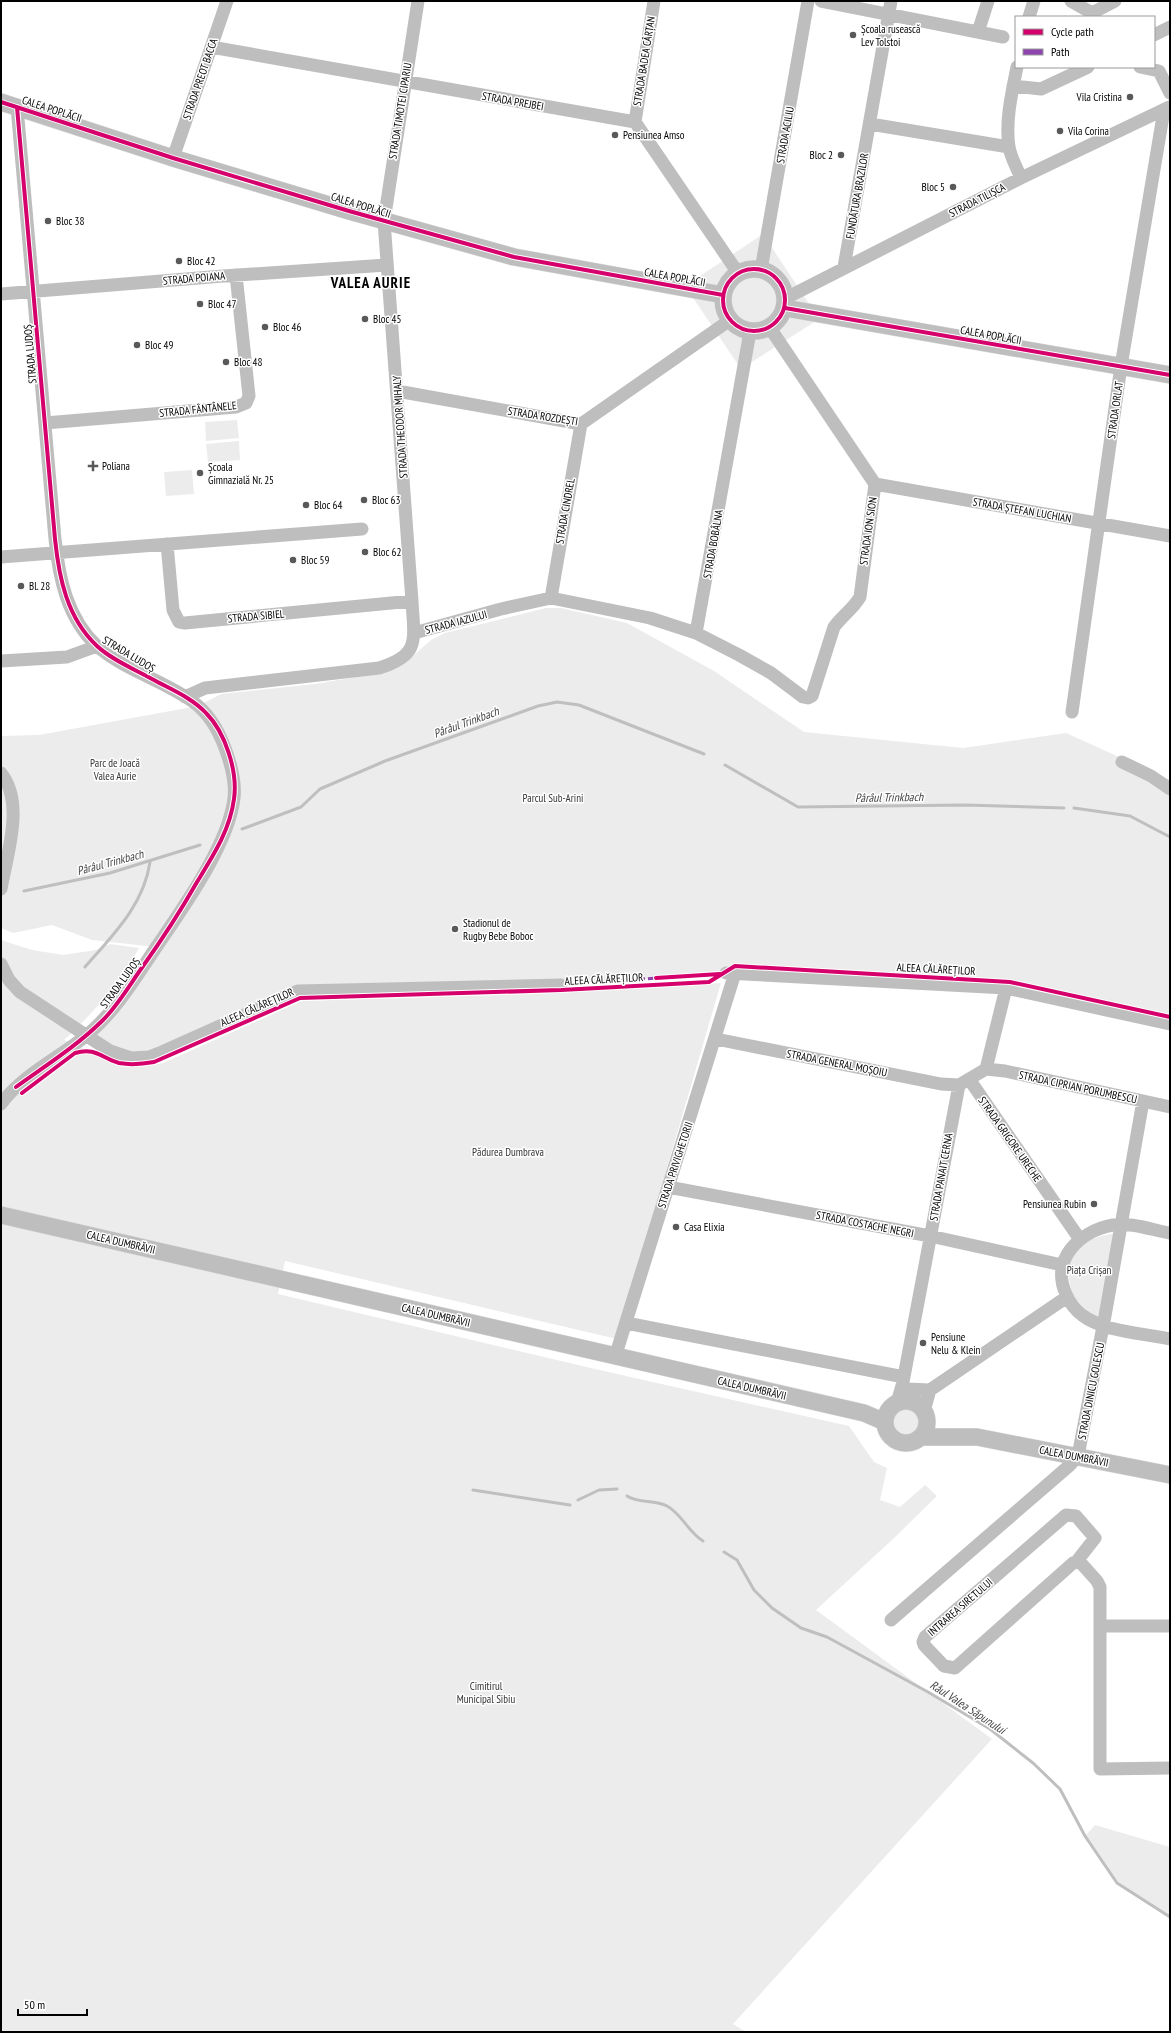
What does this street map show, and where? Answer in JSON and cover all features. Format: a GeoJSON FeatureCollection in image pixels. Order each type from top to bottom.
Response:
{"type":"FeatureCollection","features":[{"type":"Feature","properties":{"kind":"main road","name":"CALEA POPLĂCII"},"geometry":{"type":"LineString","coordinates":[[1,102],[173,158],[384,221],[546,264],[723,295]]}},
{"type":"Feature","properties":{"kind":"main road"},"geometry":{"type":"LineString","coordinates":[[750,269],[762,270],[772,274],[780,282],[785,303],[780,319],[770,328],[750,332],[739,328],[730,320],[724,311],[723,295],[727,285],[738,273],[750,269]]}},
{"type":"Feature","properties":{"kind":"main road","name":"CALEA POPLĂCII"},"geometry":{"type":"LineString","coordinates":[[785,303],[1170,375]]}},
{"type":"Feature","properties":{"kind":"main road","name":"CALEA DUMBRĂVII"},"geometry":{"type":"LineString","coordinates":[[4,1214],[615,1357],[864,1413],[905,1402],[977,1438]]}},
{"type":"Feature","properties":{"kind":"main road"},"geometry":{"type":"LineString","coordinates":[[905,1402],[926,1426],[920,1437]]}},
{"type":"Feature","properties":{"kind":"main road","name":"CALEA DUMBRĂVII"},"geometry":{"type":"LineString","coordinates":[[905,1402],[888,1433],[898,1442],[913,1442],[920,1437],[977,1438],[1170,1474]]}},
{"type":"Feature","properties":{"kind":"street","name":"STRADA PREOT BACCA"},"geometry":{"type":"LineString","coordinates":[[173,158],[228,1]]}},
{"type":"Feature","properties":{"kind":"street","name":"STRADA TIMOTEI CIPARIU"},"geometry":{"type":"LineString","coordinates":[[384,221],[404,82],[418,1]]}},
{"type":"Feature","properties":{"kind":"street","name":"STRADA BADEA CÂRȚAN"},"geometry":{"type":"LineString","coordinates":[[635,122],[654,1]]}},
{"type":"Feature","properties":{"kind":"street","name":"STRADA ACILIU"},"geometry":{"type":"LineString","coordinates":[[762,270],[808,1]]}},
{"type":"Feature","properties":{"kind":"street"},"geometry":{"type":"LineString","coordinates":[[821,1],[1003,37]]}},
{"type":"Feature","properties":{"kind":"street","name":"FUNDĂTURA BRAZILOR"},"geometry":{"type":"LineString","coordinates":[[844,267],[891,1]]}},
{"type":"Feature","properties":{"kind":"street"},"geometry":{"type":"LineString","coordinates":[[978,32],[988,1]]}},
{"type":"Feature","properties":{"kind":"street"},"geometry":{"type":"LineString","coordinates":[[1029,16],[1034,1]]}},
{"type":"Feature","properties":{"kind":"street"},"geometry":{"type":"LineString","coordinates":[[1071,1],[1094,15],[1115,1]]}},
{"type":"Feature","properties":{"kind":"street"},"geometry":{"type":"LineString","coordinates":[[1155,34],[1170,27]]}},
{"type":"Feature","properties":{"kind":"street","name":"STRADA PREJBEI"},"geometry":{"type":"LineString","coordinates":[[211,47],[635,122]]}},
{"type":"Feature","properties":{"kind":"street"},"geometry":{"type":"LineString","coordinates":[[1017,68],[1009,122],[1009,147],[1021,178]]}},
{"type":"Feature","properties":{"kind":"street"},"geometry":{"type":"LineString","coordinates":[[1013,86],[1041,89],[1086,68]]}},
{"type":"Feature","properties":{"kind":"street"},"geometry":{"type":"LineString","coordinates":[[1145,68],[1159,71],[1170,93]]}},
{"type":"Feature","properties":{"kind":"street","name":"STRADA LUDOȘ"},"geometry":{"type":"LineString","coordinates":[[1,1104],[16,1087],[86,1036],[113,1008],[169,928],[216,852],[231,816],[235,787],[233,772],[225,747],[211,720],[198,706],[185,697],[117,659],[97,646],[81,626],[66,599],[57,553],[18,107]]}},
{"type":"Feature","properties":{"kind":"street","name":"STRADA TILIȘCA"},"geometry":{"type":"LineString","coordinates":[[785,303],[844,267],[1021,178],[1167,108]]}},
{"type":"Feature","properties":{"kind":"street","name":"STRADA ORLAT"},"geometry":{"type":"LineString","coordinates":[[1072,712],[1100,523],[1121,366],[1167,108]]}},
{"type":"Feature","properties":{"kind":"street"},"geometry":{"type":"LineString","coordinates":[[635,122],[738,273]]}},
{"type":"Feature","properties":{"kind":"street"},"geometry":{"type":"LineString","coordinates":[[870,124],[1009,147]]}},
{"type":"Feature","properties":{"kind":"street","name":"STRADA THEODOR MIHALY"},"geometry":{"type":"LineString","coordinates":[[384,221],[414,633]]}},
{"type":"Feature","properties":{"kind":"street","name":"STRADA POIANA"},"geometry":{"type":"LineString","coordinates":[[1,294],[236,275],[387,265]]}},
{"type":"Feature","properties":{"kind":"street","name":"STRADA FÂNTÂNELE"},"geometry":{"type":"LineString","coordinates":[[45,423],[236,407],[246,403],[249,396],[236,275]]}},
{"type":"Feature","properties":{"kind":"street","name":"STRADA ROZDEȘTI"},"geometry":{"type":"LineString","coordinates":[[397,391],[581,424],[730,320]]}},
{"type":"Feature","properties":{"kind":"street","name":"STRADA ION SION"},"geometry":{"type":"LineString","coordinates":[[696,633],[752,662],[803,697],[808,698],[814,693],[834,627],[838,620],[855,606],[860,597],[875,484],[770,328]]}},
{"type":"Feature","properties":{"kind":"street","name":"STRADA BOBÂLNA"},"geometry":{"type":"LineString","coordinates":[[696,633],[750,332]]}},
{"type":"Feature","properties":{"kind":"street","name":"STRADA CINDREL"},"geometry":{"type":"LineString","coordinates":[[550,598],[581,424]]}},
{"type":"Feature","properties":{"kind":"street","name":"STRADA ȘTEFAN LUCHIAN"},"geometry":{"type":"LineString","coordinates":[[875,484],[1170,536]]}},
{"type":"Feature","properties":{"kind":"street"},"geometry":{"type":"LineString","coordinates":[[1,558],[362,529]]}},
{"type":"Feature","properties":{"kind":"street","name":"STRADA SIBIEL"},"geometry":{"type":"LineString","coordinates":[[167,544],[173,610],[179,622],[185,623],[412,602]]}},
{"type":"Feature","properties":{"kind":"street","name":"STRADA IAZULUI"},"geometry":{"type":"LineString","coordinates":[[185,697],[205,688],[379,668],[395,663],[405,657],[411,647],[414,633],[501,609],[550,598],[650,618],[696,633]]}},
{"type":"Feature","properties":{"kind":"street"},"geometry":{"type":"LineString","coordinates":[[1,661],[67,657],[97,646]]}},
{"type":"Feature","properties":{"kind":"street"},"geometry":{"type":"LineString","coordinates":[[1122,762],[1151,776],[1170,789]]}},
{"type":"Feature","properties":{"kind":"street"},"geometry":{"type":"LineString","coordinates":[[1,773],[9,784],[7,795],[13,817],[1,889]]}},
{"type":"Feature","properties":{"kind":"street","name":"ALEEA CĂLĂREȚILOR"},"geometry":{"type":"LineString","coordinates":[[1,964],[9,980],[20,992],[110,1051],[123,1056],[140,1058],[162,1052],[298,991],[562,985]]}},
{"type":"Feature","properties":{"kind":"street","name":"ALEEA CĂLĂREȚILOR"},"geometry":{"type":"LineString","coordinates":[[731,973],[1006,988],[1170,1024]]}},
{"type":"Feature","properties":{"kind":"street","name":"STRADA PRIVIGHETORII"},"geometry":{"type":"LineString","coordinates":[[615,1357],[716,1039],[731,973]]}},
{"type":"Feature","properties":{"kind":"street"},"geometry":{"type":"LineString","coordinates":[[964,1082],[986,1069],[1006,988]]}},
{"type":"Feature","properties":{"kind":"street","name":"STRADA GENERAL MOȘOIU"},"geometry":{"type":"LineString","coordinates":[[716,1039],[941,1084],[964,1082]]}},
{"type":"Feature","properties":{"kind":"street","name":"STRADA CIPRIAN PORUMBESCU"},"geometry":{"type":"LineString","coordinates":[[986,1069],[1005,1070],[1170,1107]]}},
{"type":"Feature","properties":{"kind":"street","name":"STRADA PANAIT CERNA"},"geometry":{"type":"LineString","coordinates":[[905,1402],[930,1236],[964,1082]]}},
{"type":"Feature","properties":{"kind":"street","name":"STRADA GRIGORE URECHE"},"geometry":{"type":"LineString","coordinates":[[964,1082],[1079,1238]]}},
{"type":"Feature","properties":{"kind":"street"},"geometry":{"type":"LineString","coordinates":[[1103,1326],[1143,1101]]}},
{"type":"Feature","properties":{"kind":"street","name":"STRADA COSTACHE NEGRI"},"geometry":{"type":"LineString","coordinates":[[668,1187],[930,1236],[1062,1265]]}},
{"type":"Feature","properties":{"kind":"street"},"geometry":{"type":"LineString","coordinates":[[1170,1233],[1122,1224],[1102,1228],[1079,1238],[1066,1255],[1062,1265],[1062,1286],[1067,1297],[1081,1315],[1103,1326],[1170,1339]]}},
{"type":"Feature","properties":{"kind":"street"},"geometry":{"type":"LineString","coordinates":[[905,1402],[930,1390],[1067,1297]]}},
{"type":"Feature","properties":{"kind":"street","name":"CALEA DUMBRĂVII"},"geometry":{"type":"LineString","coordinates":[[626,1323],[905,1402]]}},
{"type":"Feature","properties":{"kind":"street","name":"STRADA DINICU GOLESCU"},"geometry":{"type":"LineString","coordinates":[[1078,1456],[1103,1326]]}},
{"type":"Feature","properties":{"kind":"street"},"geometry":{"type":"LineString","coordinates":[[905,1402],[930,1390]]}},
{"type":"Feature","properties":{"kind":"street"},"geometry":{"type":"LineString","coordinates":[[891,1620],[1070,1465],[1078,1456]]}},
{"type":"Feature","properties":{"kind":"street","name":"INTRAREA SIRETULUI"},"geometry":{"type":"LineString","coordinates":[[1066,1515],[1076,1516],[1094,1538],[1077,1561],[955,1668],[944,1666],[924,1645],[923,1642],[925,1637],[1066,1515]]}},
{"type":"Feature","properties":{"kind":"street"},"geometry":{"type":"LineString","coordinates":[[1077,1561],[1083,1564],[1099,1584],[1100,1769],[1170,1768]]}},
{"type":"Feature","properties":{"kind":"street"},"geometry":{"type":"LineString","coordinates":[[1100,1626],[1170,1626]]}},
{"type":"Feature","properties":{"kind":"green space"},"geometry":{"type":"Polygon","coordinates":[[[763,234],[819,319],[741,369],[685,286],[763,234]]]}},
{"type":"Feature","properties":{"kind":"green space"},"geometry":{"type":"Polygon","coordinates":[[[237,420],[239,438],[206,441],[205,422],[237,420]]]}},
{"type":"Feature","properties":{"kind":"green space"},"geometry":{"type":"Polygon","coordinates":[[[239,441],[240,460],[208,462],[206,444],[239,441]]]}},
{"type":"Feature","properties":{"kind":"green space"},"geometry":{"type":"Polygon","coordinates":[[[192,470],[194,494],[166,496],[164,472],[192,470]]]}},
{"type":"Feature","properties":{"kind":"green space","name":"Parcul Sub-Arini"},"geometry":{"type":"Polygon","coordinates":[[[546,608],[561,608],[627,623],[714,671],[804,732],[963,748],[1066,733],[1170,780],[1170,1024],[1006,988],[726,973],[561,985],[307,990],[140,1058],[94,1039],[156,947],[92,940],[52,925],[13,933],[1,928],[1,736],[39,735],[198,706],[221,694],[315,684],[380,673],[406,662],[431,640],[445,633],[546,608]]]}},
{"type":"Feature","properties":{"kind":"green space","name":"Cimitirul Municipal Sibiu"},"geometry":{"type":"Polygon","coordinates":[[[1,940],[32,950],[63,955],[96,950],[110,944],[139,948],[115,986],[64,1040],[123,1066],[149,1066],[163,1063],[302,1001],[537,994],[721,983],[617,1339],[285,1261],[278,1294],[595,1369],[849,1426],[874,1462],[887,1468],[880,1500],[900,1507],[925,1485],[937,1496],[816,1610],[992,1739],[733,2024],[746,2032],[1,2032],[1,940]]]}},
{"type":"Feature","properties":{"kind":"green space","name":"Piața Crișan"},"geometry":{"type":"Polygon","coordinates":[[[1116,1233],[1101,1320],[1085,1311],[1075,1298],[1069,1282],[1069,1264],[1077,1249],[1085,1242],[1116,1233]]]}},
{"type":"Feature","properties":{"kind":"green space"},"geometry":{"type":"Polygon","coordinates":[[[906,1409],[915,1413],[919,1422],[915,1431],[906,1435],[897,1431],[893,1422],[897,1413],[906,1409]]]}},
{"type":"Feature","properties":{"kind":"green space"},"geometry":{"type":"Polygon","coordinates":[[[1095,1825],[1170,1847],[1170,1917],[1117,1883],[1085,1836],[1095,1825]]]}},
{"type":"Feature","properties":{"kind":"waterway","name":"Pârâul Trinkbach"},"geometry":{"type":"LineString","coordinates":[[242,829],[301,807],[320,789],[385,761],[538,706],[557,702],[579,705],[704,754]]}},
{"type":"Feature","properties":{"kind":"waterway","name":"Pârâul Trinkbach"},"geometry":{"type":"LineString","coordinates":[[725,765],[798,807],[964,805],[1064,808]]}},
{"type":"Feature","properties":{"kind":"waterway","name":"Pârâul Trinkbach"},"geometry":{"type":"LineString","coordinates":[[1074,808],[1130,816],[1170,837]]}},
{"type":"Feature","properties":{"kind":"waterway","name":"Pârâul Trinkbach"},"geometry":{"type":"LineString","coordinates":[[24,891],[110,873],[200,845]]}},
{"type":"Feature","properties":{"kind":"waterway"},"geometry":{"type":"LineString","coordinates":[[85,967],[116,931],[134,906],[147,878],[150,862]]}},
{"type":"Feature","properties":{"kind":"waterway","name":"Râul Valea Săpunului"},"geometry":{"type":"LineString","coordinates":[[578,1500],[599,1490],[617,1489]]}},
{"type":"Feature","properties":{"kind":"waterway","name":"Râul Valea Săpunului"},"geometry":{"type":"LineString","coordinates":[[473,1490],[570,1505]]}},
{"type":"Feature","properties":{"kind":"waterway","name":"Râul Valea Săpunului"},"geometry":{"type":"LineString","coordinates":[[627,1496],[636,1500],[667,1506],[672,1509],[693,1533],[703,1541]]}},
{"type":"Feature","properties":{"kind":"waterway","name":"Râul Valea Săpunului"},"geometry":{"type":"LineString","coordinates":[[724,1552],[737,1560],[754,1590],[772,1608],[801,1628],[827,1637],[928,1692],[990,1729],[1033,1763],[1060,1789],[1085,1836],[1117,1883],[1170,1917]]}},
{"type":"Feature","properties":{"kind":"marked path"},"geometry":{"type":"LineString","coordinates":[[612,981],[658,978]]}},
{"type":"Feature","properties":{"kind":"cycle path"},"geometry":{"type":"LineString","coordinates":[[1,102],[173,158],[349,211],[514,257],[723,295]]}},
{"type":"Feature","properties":{"kind":"cycle path"},"geometry":{"type":"LineString","coordinates":[[16,1087],[83,1038],[103,1020],[118,1002],[156,948],[215,852],[229,821],[235,788],[229,753],[219,731],[206,713],[194,702],[109,656],[97,646],[78,623],[66,597],[59,568],[55,539],[17,107]]}},
{"type":"Feature","properties":{"kind":"cycle path"},"geometry":{"type":"LineString","coordinates":[[748,269],[760,269],[776,278],[783,288],[785,300],[783,312],[776,322],[760,331],[748,331],[737,326],[728,317],[723,306],[723,294],[728,283],[737,274],[748,269]]}},
{"type":"Feature","properties":{"kind":"cycle path"},"geometry":{"type":"LineString","coordinates":[[785,308],[1170,375]]}},
{"type":"Feature","properties":{"kind":"cycle path"},"geometry":{"type":"LineString","coordinates":[[22,1093],[75,1053],[88,1051],[93,1052],[123,1064],[154,1062],[300,998],[561,990],[709,982],[735,966],[1010,982],[1170,1017]]}},
{"type":"Feature","properties":{"kind":"cycle path"},"geometry":{"type":"LineString","coordinates":[[656,978],[720,974]]}},
{"type":"Feature","properties":{"kind":"place","name":"Școala rusească Lev Tolstoi"},"geometry":{"type":"Point","coordinates":[853,35]}},
{"type":"Feature","properties":{"kind":"place","name":"Vila Cristina"},"geometry":{"type":"Point","coordinates":[1130,97]}},
{"type":"Feature","properties":{"kind":"place","name":"Vila Corina"},"geometry":{"type":"Point","coordinates":[1060,131]}},
{"type":"Feature","properties":{"kind":"place","name":"Pensiunea Amso"},"geometry":{"type":"Point","coordinates":[615,135]}},
{"type":"Feature","properties":{"kind":"place","name":"Bloc 2"},"geometry":{"type":"Point","coordinates":[841,155]}},
{"type":"Feature","properties":{"kind":"place","name":"Bloc 5"},"geometry":{"type":"Point","coordinates":[953,187]}},
{"type":"Feature","properties":{"kind":"place","name":"Bloc 38"},"geometry":{"type":"Point","coordinates":[48,221]}},
{"type":"Feature","properties":{"kind":"place","name":"Bloc 42"},"geometry":{"type":"Point","coordinates":[179,261]}},
{"type":"Feature","properties":{"kind":"place","name":"Bloc 47"},"geometry":{"type":"Point","coordinates":[200,304]}},
{"type":"Feature","properties":{"kind":"place","name":"Bloc 45"},"geometry":{"type":"Point","coordinates":[365,319]}},
{"type":"Feature","properties":{"kind":"place","name":"Bloc 46"},"geometry":{"type":"Point","coordinates":[265,327]}},
{"type":"Feature","properties":{"kind":"place","name":"Bloc 49"},"geometry":{"type":"Point","coordinates":[137,345]}},
{"type":"Feature","properties":{"kind":"place","name":"Bloc 48"},"geometry":{"type":"Point","coordinates":[226,362]}},
{"type":"Feature","properties":{"kind":"place","name":"Poliana"},"geometry":{"type":"Point","coordinates":[93,466]}},
{"type":"Feature","properties":{"kind":"place","name":"Școala Gimnazială Nr. 25"},"geometry":{"type":"Point","coordinates":[200,473]}},
{"type":"Feature","properties":{"kind":"place","name":"Bloc 63"},"geometry":{"type":"Point","coordinates":[364,500]}},
{"type":"Feature","properties":{"kind":"place","name":"Bloc 64"},"geometry":{"type":"Point","coordinates":[306,505]}},
{"type":"Feature","properties":{"kind":"place","name":"Bloc 62"},"geometry":{"type":"Point","coordinates":[365,552]}},
{"type":"Feature","properties":{"kind":"place","name":"Bloc 59"},"geometry":{"type":"Point","coordinates":[293,560]}},
{"type":"Feature","properties":{"kind":"place","name":"Bl. 28"},"geometry":{"type":"Point","coordinates":[21,586]}},
{"type":"Feature","properties":{"kind":"place","name":"Stadionul de Rugby Bebe Boboc"},"geometry":{"type":"Point","coordinates":[455,929]}},
{"type":"Feature","properties":{"kind":"place","name":"Pensiunea Rubin"},"geometry":{"type":"Point","coordinates":[1094,1204]}},
{"type":"Feature","properties":{"kind":"place","name":"Casa Elixia"},"geometry":{"type":"Point","coordinates":[676,1227]}},
{"type":"Feature","properties":{"kind":"place","name":"Pensiune Nelu & Klein"},"geometry":{"type":"Point","coordinates":[923,1343]}},
{"type":"Feature","properties":{"kind":"district","name":"VALEA AURIE"},"geometry":{"type":"Point","coordinates":[371,282]}},
{"type":"Feature","properties":{"kind":"park label","name":"Parc de Joacă Valea Aurie"},"geometry":{"type":"Point","coordinates":[115,769]}},
{"type":"Feature","properties":{"kind":"park label","name":"Pădurea Dumbrava"},"geometry":{"type":"Point","coordinates":[508,1152]}}]}
